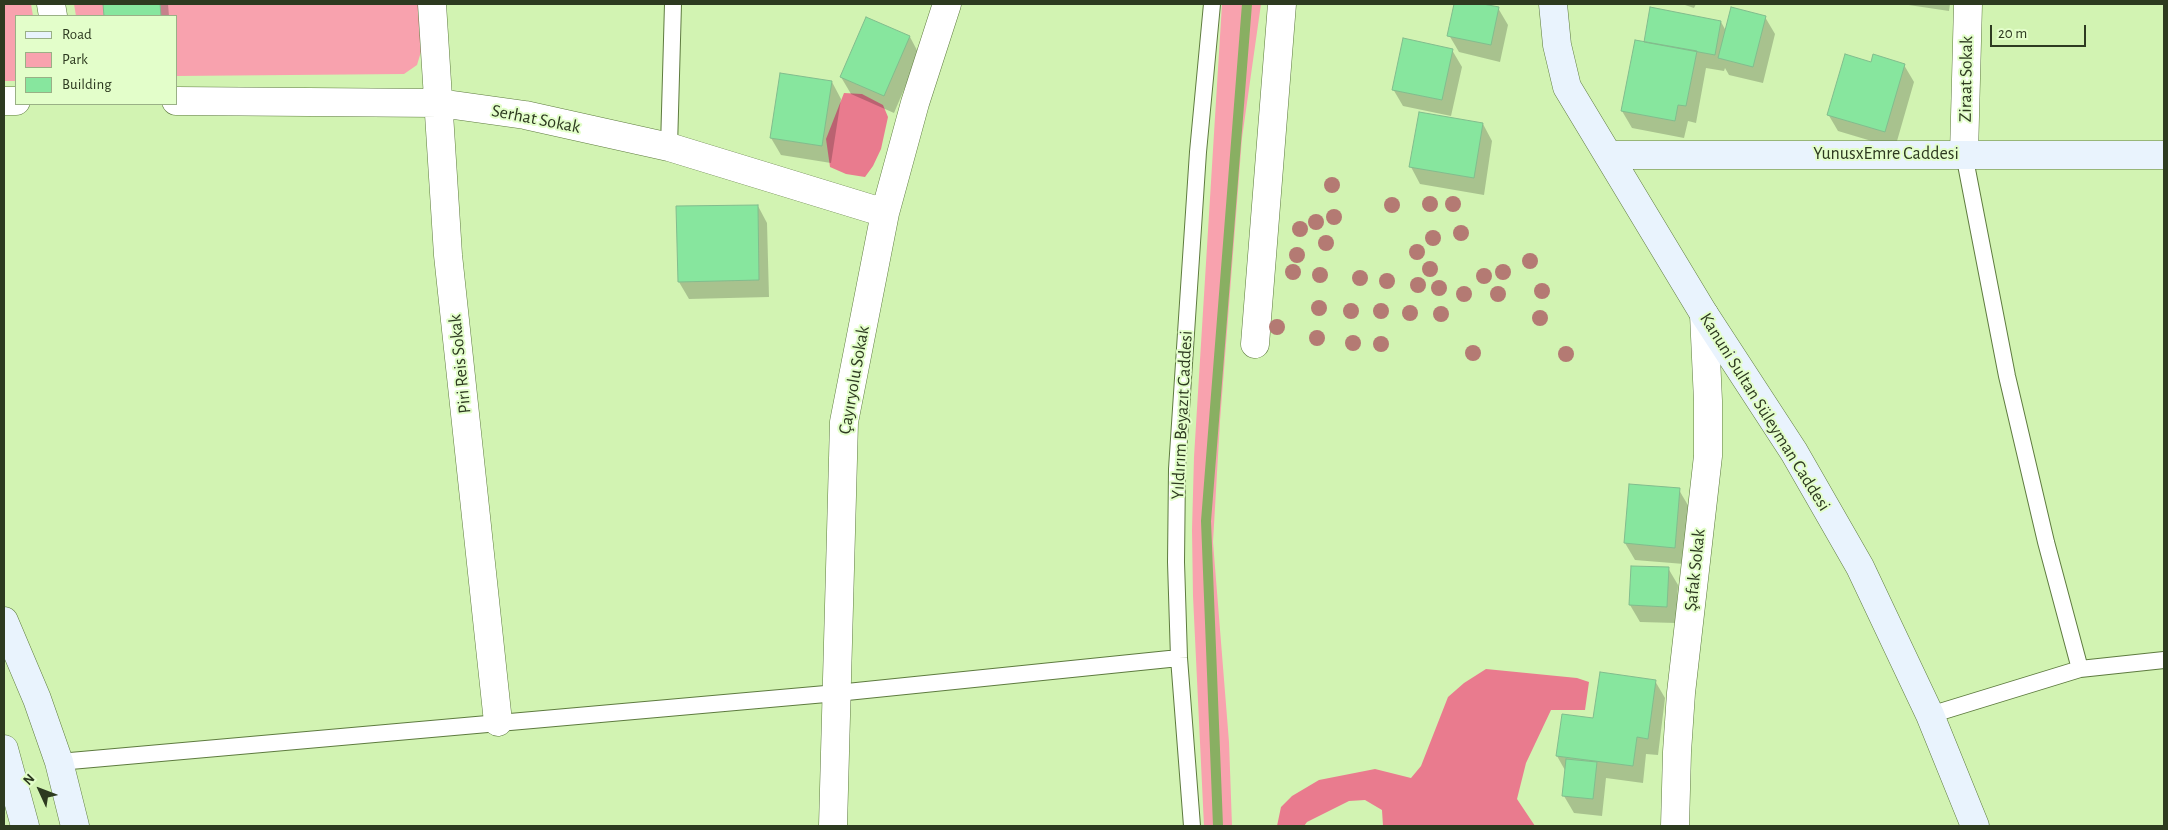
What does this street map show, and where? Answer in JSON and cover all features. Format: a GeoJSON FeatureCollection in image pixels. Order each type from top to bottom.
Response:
{"type":"FeatureCollection","features":[{"type":"Feature","properties":{"kind":"street","name":"Piri Reis Sokak"},"geometry":{"type":"LineString","coordinates":[[432,4],[448,255],[498,722]]}},
{"type":"Feature","properties":{"kind":"street","name":"Çayıryolu Sokak"},"geometry":{"type":"LineString","coordinates":[[833,826],[844,422],[885,213],[915,103],[947,4]]}},
{"type":"Feature","properties":{"kind":"street"},"geometry":{"type":"LineString","coordinates":[[1255,344],[1282,4]]}},
{"type":"Feature","properties":{"kind":"street","name":"Kanuni Sultan Süleyman Caddesi"},"geometry":{"type":"LineString","coordinates":[[1553,4],[1557,45],[1567,87],[1704,314],[1794,452],[1860,567],[1930,715],[1976,826]]}},
{"type":"Feature","properties":{"kind":"street","name":"Ziraat Sokak"},"geometry":{"type":"LineString","coordinates":[[1964,154],[1968,4]]}},
{"type":"Feature","properties":{"kind":"street","name":"Serhat Sokak"},"geometry":{"type":"LineString","coordinates":[[178,101],[439,103],[525,115],[669,147],[885,213]]}},
{"type":"Feature","properties":{"kind":"street","name":"YunusxEmre Caddesi"},"geometry":{"type":"LineString","coordinates":[[1608,155],[2164,155]]}},
{"type":"Feature","properties":{"kind":"street","name":"Şafak Sokak"},"geometry":{"type":"LineString","coordinates":[[1675,826],[1676,752],[1681,693],[1708,456],[1708,401],[1704,314]]}},
{"type":"Feature","properties":{"kind":"street"},"geometry":{"type":"LineString","coordinates":[[4,621],[37,699],[60,762],[75,826]]}},
{"type":"Feature","properties":{"kind":"street"},"geometry":{"type":"LineString","coordinates":[[5,754],[25,826]]}},
{"type":"Feature","properties":{"kind":"lane"},"geometry":{"type":"LineString","coordinates":[[669,147],[672,4]]}},
{"type":"Feature","properties":{"kind":"lane","name":"Yıldırım Beyazıt Caddesi"},"geometry":{"type":"LineString","coordinates":[[1192,826],[1179,658],[1176,562],[1177,469],[1198,152],[1212,4]]}},
{"type":"Feature","properties":{"kind":"lane"},"geometry":{"type":"LineString","coordinates":[[1964,154],[2007,376],[2046,542],[2080,670]]}},
{"type":"Feature","properties":{"kind":"lane"},"geometry":{"type":"LineString","coordinates":[[60,762],[837,693],[1179,658]]}},
{"type":"Feature","properties":{"kind":"lane"},"geometry":{"type":"LineString","coordinates":[[1930,715],[2080,670],[2164,660]]}},
{"type":"Feature","properties":{"kind":"green space"},"geometry":{"type":"Polygon","coordinates":[[[4,4],[31,4],[33,15],[15,15],[15,81],[4,81],[4,4]]]}},
{"type":"Feature","properties":{"kind":"green space"},"geometry":{"type":"Polygon","coordinates":[[[74,4],[420,4],[423,45],[417,65],[404,74],[178,76],[178,15],[76,15],[74,4]]]}},
{"type":"Feature","properties":{"kind":"green space"},"geometry":{"type":"Polygon","coordinates":[[[1222,4],[1261,4],[1242,138],[1220,421],[1213,542],[1229,742],[1232,826],[1204,826],[1193,596],[1192,530],[1194,457],[1222,4]]]}},
{"type":"Feature","properties":{"kind":"shaded area"},"geometry":{"type":"Polygon","coordinates":[[[844,93],[862,94],[883,105],[888,117],[881,149],[865,177],[846,174],[830,167],[826,139],[844,93]]]}},
{"type":"Feature","properties":{"kind":"shaded area"},"geometry":{"type":"Polygon","coordinates":[[[1486,669],[1577,678],[1589,682],[1585,710],[1551,710],[1526,763],[1517,799],[1535,826],[1383,826],[1382,810],[1365,800],[1349,801],[1307,822],[1304,826],[1277,826],[1281,807],[1292,796],[1319,780],[1375,769],[1411,778],[1421,766],[1448,697],[1464,683],[1486,669]]]}},
{"type":"Feature","properties":{"kind":"building"},"geometry":{"type":"Polygon","coordinates":[[[103,4],[160,4],[161,15],[104,15],[103,4]]]}},
{"type":"Feature","properties":{"kind":"building"},"geometry":{"type":"Polygon","coordinates":[[[1454,4],[1483,4],[1499,7],[1491,45],[1447,36],[1454,4]]]}},
{"type":"Feature","properties":{"kind":"building"},"geometry":{"type":"Polygon","coordinates":[[[1650,7],[1721,21],[1715,55],[1644,42],[1650,7]]]}},
{"type":"Feature","properties":{"kind":"building"},"geometry":{"type":"Polygon","coordinates":[[[1731,7],[1766,16],[1753,67],[1718,58],[1731,7]]]}},
{"type":"Feature","properties":{"kind":"building"},"geometry":{"type":"Polygon","coordinates":[[[866,17],[910,36],[884,96],[840,77],[866,17]]]}},
{"type":"Feature","properties":{"kind":"building"},"geometry":{"type":"Polygon","coordinates":[[[1403,38],[1453,49],[1442,100],[1392,90],[1403,38]]]}},
{"type":"Feature","properties":{"kind":"building"},"geometry":{"type":"Polygon","coordinates":[[[1635,40],[1697,51],[1686,106],[1678,105],[1675,121],[1621,111],[1635,40]]]}},
{"type":"Feature","properties":{"kind":"building"},"geometry":{"type":"Polygon","coordinates":[[[1845,54],[1871,62],[1873,54],[1905,64],[1885,132],[1827,115],[1845,54]]]}},
{"type":"Feature","properties":{"kind":"building"},"geometry":{"type":"Polygon","coordinates":[[[780,73],[832,81],[822,146],[770,138],[780,73]]]}},
{"type":"Feature","properties":{"kind":"building"},"geometry":{"type":"Polygon","coordinates":[[[1419,112],[1483,123],[1474,178],[1409,167],[1419,112]]]}},
{"type":"Feature","properties":{"kind":"building"},"geometry":{"type":"Polygon","coordinates":[[[758,205],[759,280],[678,282],[676,206],[758,205]]]}},
{"type":"Feature","properties":{"kind":"building"},"geometry":{"type":"Polygon","coordinates":[[[1629,484],[1680,488],[1675,548],[1624,543],[1629,484]]]}},
{"type":"Feature","properties":{"kind":"building"},"geometry":{"type":"Polygon","coordinates":[[[1631,566],[1669,567],[1667,607],[1629,605],[1631,566]]]}},
{"type":"Feature","properties":{"kind":"building"},"geometry":{"type":"Polygon","coordinates":[[[1600,672],[1656,680],[1648,739],[1637,737],[1633,766],[1556,756],[1562,714],[1593,718],[1600,672]]]}},
{"type":"Feature","properties":{"kind":"building"},"geometry":{"type":"Polygon","coordinates":[[[1566,759],[1597,762],[1593,799],[1562,796],[1566,759]]]}},
{"type":"Feature","properties":{"kind":"waterway"},"geometry":{"type":"LineString","coordinates":[[1218,826],[1206,521],[1247,4]]}}]}
